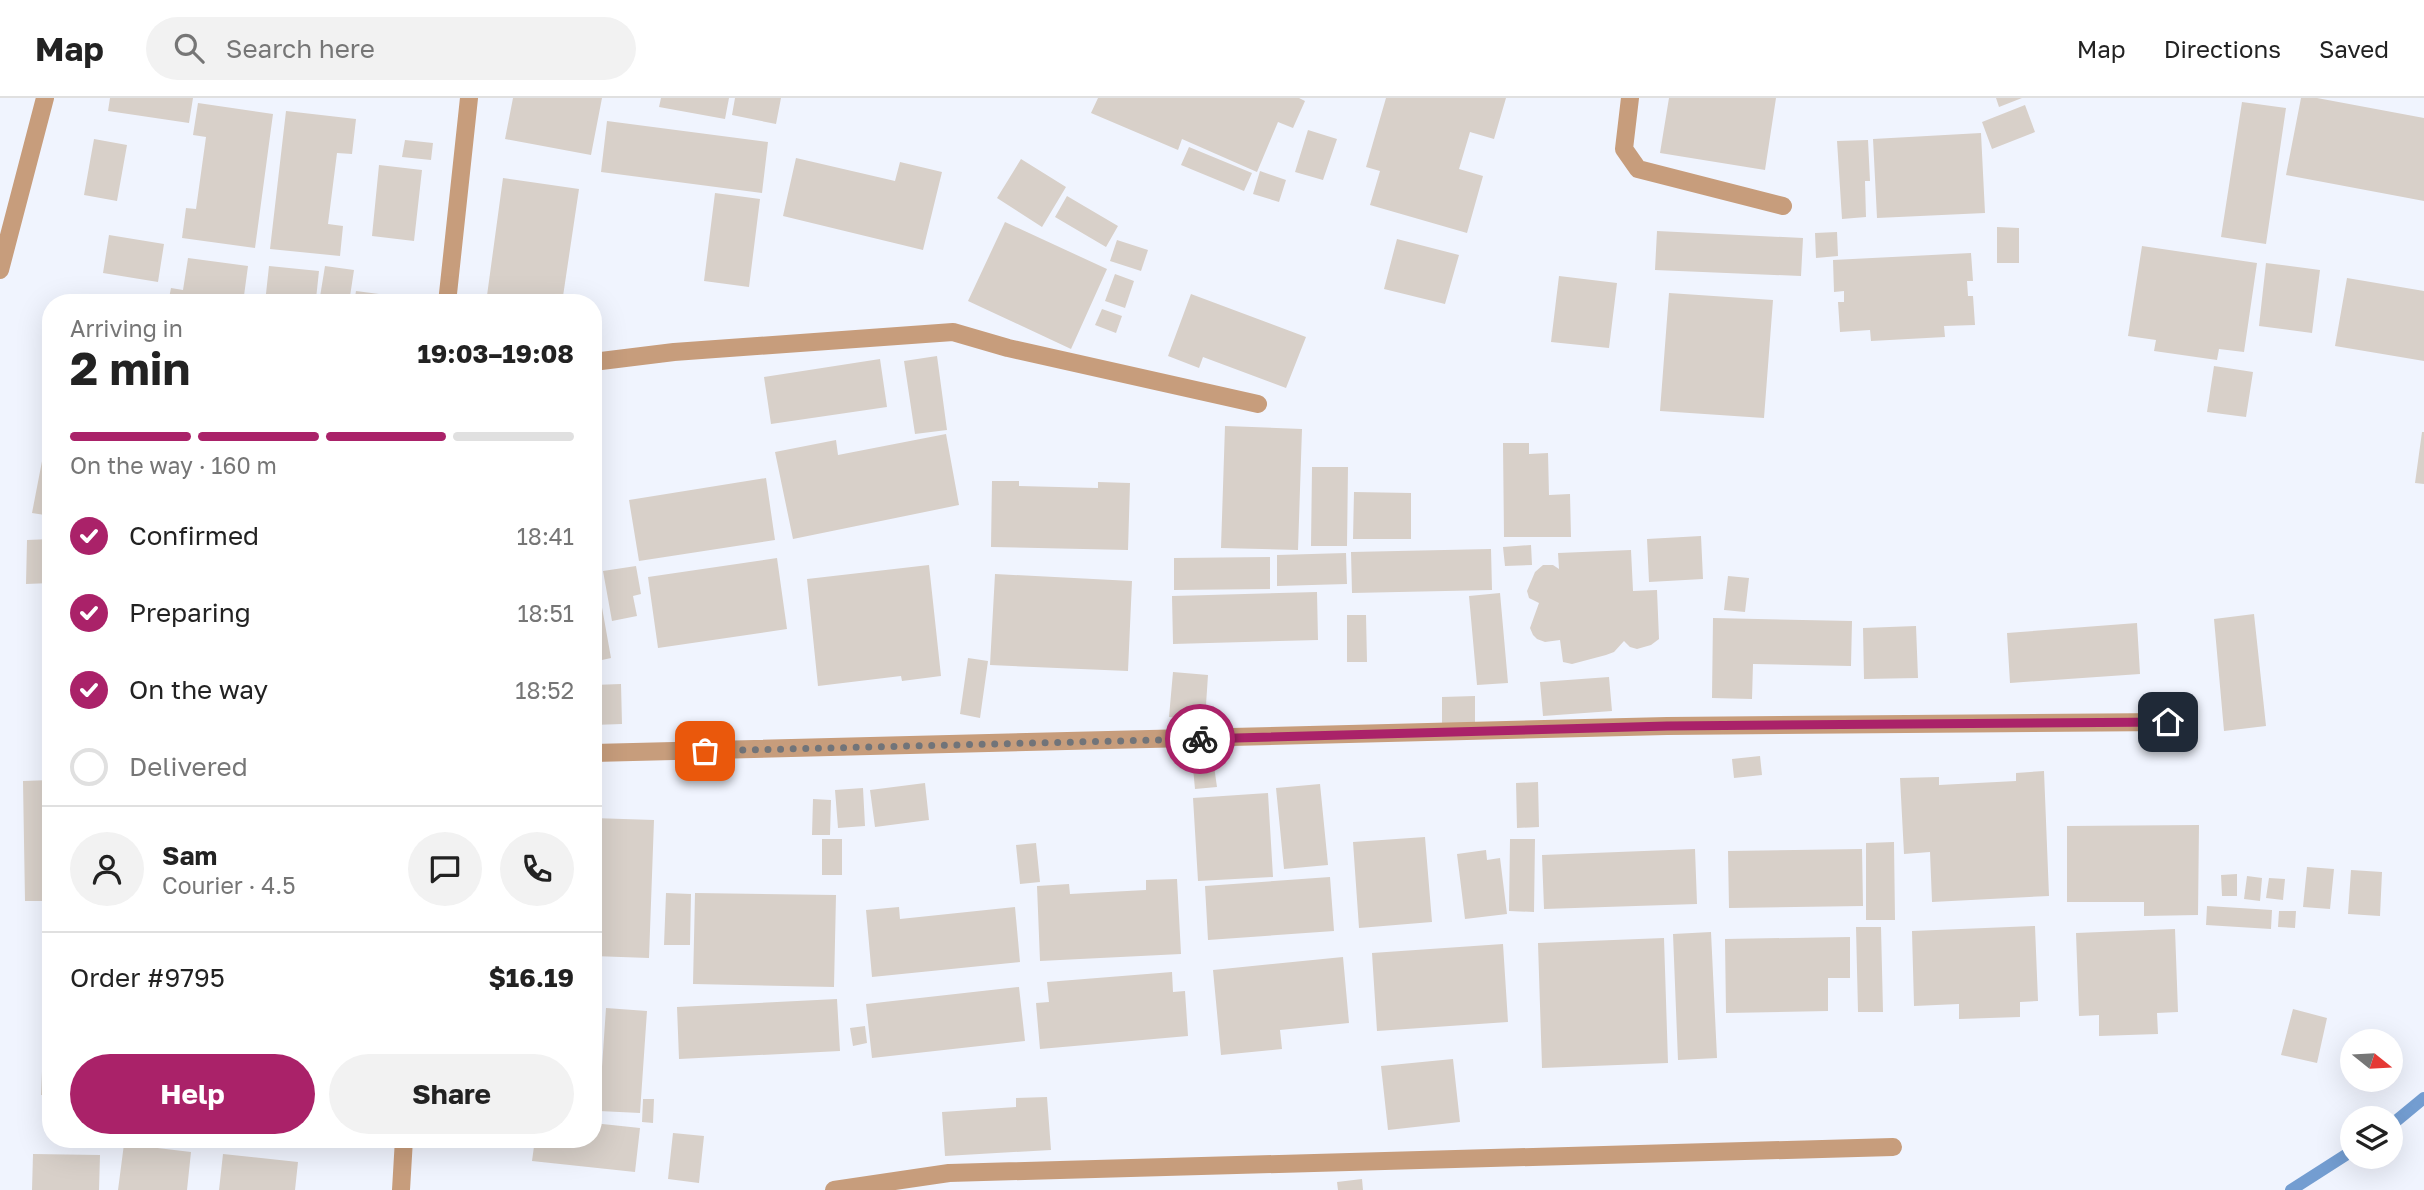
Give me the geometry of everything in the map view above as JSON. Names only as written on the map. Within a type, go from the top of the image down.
[{"type":"street","points":[[0,270],[46,98]]},
{"type":"street","points":[[448,294],[470,98]]},
{"type":"street","points":[[1630,98],[1624,149],[1638,169],[1783,206]]},
{"type":"street","points":[[602,361],[674,352],[953,332],[1008,348],[1258,404]]},
{"type":"street","points":[[602,753],[1667,726],[2168,722]]},
{"type":"street","points":[[834,1190],[950,1173],[1893,1147]]},
{"type":"street","points":[[401,1190],[403,1148]]},
{"type":"building","points":[[110,98],[193,98],[189,123],[108,111]]},
{"type":"building","points":[[513,98],[602,98],[591,155],[505,139]]},
{"type":"building","points":[[661,98],[729,98],[725,119],[659,107]]},
{"type":"building","points":[[735,98],[781,98],[776,124],[732,115]]},
{"type":"building","points":[[1098,98],[1299,98],[1305,101],[1293,128],[1278,122],[1257,172],[1182,139],[1178,150],[1091,113]]},
{"type":"building","points":[[1386,98],[1506,98],[1494,139],[1470,132],[1459,169],[1483,176],[1467,233],[1370,205],[1380,171],[1366,167]]},
{"type":"building","points":[[1669,98],[1776,98],[1765,170],[1660,153]]},
{"type":"building","points":[[1996,98],[2022,98],[1999,107]]},
{"type":"building","points":[[2301,98],[2317,98],[2424,118],[2424,201],[2286,175]]},
{"type":"building","points":[[2242,102],[2286,108],[2266,244],[2221,237]]},
{"type":"building","points":[[198,103],[273,114],[255,248],[182,238],[186,208],[196,209],[206,137],[193,135]]},
{"type":"building","points":[[2025,105],[2035,132],[1992,149],[1982,122]]},
{"type":"building","points":[[286,111],[356,119],[352,154],[337,153],[328,224],[343,226],[340,256],[270,249]]},
{"type":"building","points":[[607,121],[768,142],[762,193],[601,172]]},
{"type":"building","points":[[1308,130],[1337,139],[1323,180],[1295,172]]},
{"type":"building","points":[[1981,133],[1985,213],[1877,218],[1873,139]]},
{"type":"building","points":[[94,139],[127,145],[117,201],[84,195]]},
{"type":"building","points":[[405,140],[433,143],[431,160],[402,157]]},
{"type":"building","points":[[1868,140],[1870,181],[1865,181],[1866,217],[1842,219],[1837,141]]},
{"type":"building","points":[[1189,147],[1252,173],[1244,191],[1181,165]]},
{"type":"building","points":[[796,158],[895,181],[900,162],[942,172],[923,250],[783,216]]},
{"type":"building","points":[[1021,159],[1066,187],[1042,227],[997,198]]},
{"type":"building","points":[[379,165],[422,170],[414,241],[372,236]]},
{"type":"building","points":[[1260,171],[1286,180],[1279,202],[1253,194]]},
{"type":"building","points":[[503,178],[579,189],[563,294],[487,294]]},
{"type":"building","points":[[715,193],[760,199],[749,287],[704,281]]},
{"type":"building","points":[[1067,196],[1118,226],[1106,247],[1055,217]]},
{"type":"building","points":[[1005,222],[1107,269],[1071,349],[968,301]]},
{"type":"building","points":[[1997,227],[2019,228],[2019,263],[1997,263]]},
{"type":"building","points":[[1657,231],[1803,238],[1801,276],[1655,270]]},
{"type":"building","points":[[1837,232],[1838,256],[1816,258],[1815,233]]},
{"type":"building","points":[[109,235],[164,244],[158,282],[103,273]]},
{"type":"building","points":[[1397,239],[1459,255],[1445,304],[1384,289]]},
{"type":"building","points":[[1117,240],[1148,250],[1141,271],[1110,261]]},
{"type":"building","points":[[2142,246],[2257,263],[2244,352],[2219,349],[2217,360],[2154,351],[2156,340],[2128,336]]},
{"type":"building","points":[[1971,253],[1973,281],[1967,281],[1968,296],[1973,296],[1975,325],[1944,326],[1945,337],[1871,341],[1870,330],[1840,332],[1838,302],[1844,302],[1844,291],[1834,292],[1833,260]]},
{"type":"building","points":[[188,258],[248,266],[244,294],[170,294],[171,288],[183,290]]},
{"type":"building","points":[[2266,263],[2320,270],[2312,333],[2259,326]]},
{"type":"building","points":[[269,266],[319,271],[317,294],[266,294]]},
{"type":"building","points":[[325,266],[354,270],[350,294],[320,294]]},
{"type":"building","points":[[1115,274],[1134,281],[1125,308],[1105,301]]},
{"type":"building","points":[[1559,276],[1617,283],[1609,348],[1551,342]]},
{"type":"building","points":[[2347,278],[2424,291],[2424,361],[2335,346]]},
{"type":"building","points":[[356,291],[379,294],[356,294]]},
{"type":"building","points":[[1669,293],[1773,300],[1764,418],[1660,411]]},
{"type":"building","points":[[1191,294],[1306,337],[1286,388],[1203,357],[1199,368],[1168,356]]},
{"type":"building","points":[[1102,309],[1122,316],[1116,333],[1095,325]]},
{"type":"building","points":[[937,356],[947,430],[915,434],[904,361]]},
{"type":"building","points":[[880,359],[887,407],[771,424],[764,377]]},
{"type":"building","points":[[2214,366],[2253,372],[2246,417],[2207,412]]},
{"type":"building","points":[[1225,426],[1302,429],[1298,550],[1221,548]]},
{"type":"building","points":[[2424,432],[2424,484],[2415,483]]},
{"type":"building","points":[[946,434],[959,505],[793,539],[775,452],[836,440],[838,455]]},
{"type":"building","points":[[1503,443],[1529,443],[1529,454],[1548,453],[1549,495],[1570,494],[1571,537],[1504,537]]},
{"type":"building","points":[[42,461],[42,515],[32,513]]},
{"type":"building","points":[[1312,467],[1348,467],[1347,546],[1311,546]]},
{"type":"building","points":[[766,478],[775,540],[639,561],[629,500]]},
{"type":"building","points":[[992,481],[1019,481],[1019,486],[1098,488],[1098,482],[1130,483],[1128,550],[991,547]]},
{"type":"building","points":[[1354,492],[1411,493],[1411,539],[1353,539]]},
{"type":"building","points":[[1701,536],[1703,579],[1649,582],[1647,539]]},
{"type":"building","points":[[42,539],[42,583],[26,584],[27,540]]},
{"type":"building","points":[[1531,545],[1532,565],[1505,566],[1503,547]]},
{"type":"building","points":[[1491,549],[1492,590],[1352,593],[1351,552]]},
{"type":"building","points":[[1631,550],[1633,591],[1657,590],[1659,639],[1651,645],[1637,649],[1624,641],[1614,652],[1606,655],[1572,664],[1563,662],[1560,640],[1545,642],[1537,639],[1530,628],[1539,603],[1529,598],[1527,591],[1535,572],[1543,565],[1553,565],[1559,569],[1558,553]]},
{"type":"building","points":[[1346,553],[1347,584],[1277,586],[1277,555]]},
{"type":"building","points":[[1270,557],[1270,589],[1174,590],[1174,558]]},
{"type":"building","points":[[777,558],[787,629],[658,648],[648,577]]},
{"type":"building","points":[[929,565],[941,676],[902,681],[901,676],[818,686],[807,579]]},
{"type":"building","points":[[636,566],[641,594],[633,596],[637,616],[612,621],[603,571]]},
{"type":"building","points":[[995,574],[1132,581],[1128,671],[990,665]]},
{"type":"building","points":[[1728,576],[1749,578],[1745,612],[1724,610]]},
{"type":"building","points":[[1317,592],[1318,640],[1173,644],[1172,596]]},
{"type":"building","points":[[1500,593],[1508,683],[1477,685],[1469,596]]},
{"type":"building","points":[[602,607],[611,658],[602,660]]},
{"type":"building","points":[[2254,614],[2266,726],[2224,731],[2214,619]]},
{"type":"building","points":[[1347,615],[1366,615],[1367,662],[1347,662]]},
{"type":"building","points":[[1713,618],[1852,621],[1851,666],[1753,664],[1752,699],[1712,698]]},
{"type":"building","points":[[2137,623],[2140,674],[2010,683],[2007,633]]},
{"type":"building","points":[[1916,626],[1918,678],[1864,679],[1863,628]]},
{"type":"building","points":[[968,658],[988,661],[980,718],[960,714]]},
{"type":"building","points":[[1173,672],[1208,675],[1205,720],[1169,717]]},
{"type":"building","points":[[1609,677],[1612,711],[1543,716],[1540,682]]},
{"type":"building","points":[[621,684],[622,724],[602,725],[602,685]]},
{"type":"building","points":[[1475,696],[1475,723],[1442,723],[1442,697]]},
{"type":"building","points":[[1760,756],[1762,775],[1734,778],[1732,759]]},
{"type":"building","points":[[1214,766],[1217,787],[1195,789],[1193,768]]},
{"type":"building","points":[[2044,771],[2049,896],[1932,902],[1930,852],[1904,854],[1900,778],[1939,777],[1939,785],[2016,781],[2016,773]]},
{"type":"building","points":[[42,780],[42,901],[25,901],[23,781]]},
{"type":"building","points":[[1538,782],[1539,827],[1517,828],[1516,783]]},
{"type":"building","points":[[925,783],[929,820],[875,827],[870,790]]},
{"type":"building","points":[[1320,784],[1328,865],[1284,869],[1276,788]]},
{"type":"building","points":[[863,788],[865,826],[838,828],[835,790]]},
{"type":"building","points":[[1268,793],[1273,877],[1198,881],[1193,798]]},
{"type":"building","points":[[813,799],[831,800],[830,835],[812,835]]},
{"type":"building","points":[[602,818],[654,820],[649,958],[602,956]]},
{"type":"building","points":[[2199,825],[2198,915],[2144,916],[2144,902],[2067,902],[2067,826]]},
{"type":"building","points":[[1425,837],[1432,922],[1359,928],[1353,842]]},
{"type":"building","points":[[822,839],[842,839],[842,875],[822,875]]},
{"type":"building","points":[[1510,839],[1535,839],[1534,912],[1509,911]]},
{"type":"building","points":[[1894,842],[1895,920],[1866,920],[1866,843]]},
{"type":"building","points":[[1036,843],[1040,882],[1020,884],[1016,845]]},
{"type":"building","points":[[1695,849],[1697,904],[1544,909],[1542,855]]},
{"type":"building","points":[[1862,849],[1863,906],[1729,908],[1728,851]]},
{"type":"building","points":[[1486,850],[1487,860],[1500,858],[1507,914],[1465,919],[1457,854]]},
{"type":"building","points":[[2307,867],[2334,869],[2330,909],[2303,907]]},
{"type":"building","points":[[2351,870],[2382,872],[2380,916],[2348,914]]},
{"type":"building","points":[[2237,874],[2237,896],[2222,896],[2221,875]]},
{"type":"building","points":[[2247,876],[2262,878],[2260,901],[2244,899]]},
{"type":"building","points":[[1330,877],[1334,931],[1208,940],[1205,886]]},
{"type":"building","points":[[2269,878],[2285,879],[2283,900],[2266,898]]},
{"type":"building","points":[[1177,879],[1181,954],[1040,961],[1037,886],[1069,884],[1070,894],[1146,890],[1146,880]]},
{"type":"building","points":[[666,893],[691,894],[690,945],[664,945]]},
{"type":"building","points":[[695,893],[836,895],[834,987],[693,984]]},
{"type":"building","points":[[2207,906],[2272,910],[2271,929],[2206,925]]},
{"type":"building","points":[[899,907],[900,919],[1015,907],[1020,962],[872,977],[866,910]]},
{"type":"building","points":[[2279,911],[2296,911],[2295,928],[2278,927]]},
{"type":"building","points":[[2035,926],[2038,1001],[2020,1002],[2020,1017],[1959,1019],[1959,1004],[1914,1006],[1912,931]]},
{"type":"building","points":[[1856,927],[1881,927],[1883,1012],[1858,1012]]},
{"type":"building","points":[[2175,929],[2178,1012],[2157,1013],[2158,1034],[2099,1036],[2099,1015],[2079,1016],[2076,933]]},
{"type":"building","points":[[1711,932],[1717,1058],[1678,1060],[1673,934]]},
{"type":"building","points":[[1850,937],[1850,978],[1828,978],[1828,1011],[1726,1013],[1725,939]]},
{"type":"building","points":[[1664,938],[1668,1063],[1542,1068],[1538,943]]},
{"type":"building","points":[[1503,944],[1508,1022],[1377,1031],[1372,953]]},
{"type":"building","points":[[1343,957],[1349,1023],[1280,1030],[1282,1049],[1221,1055],[1213,970]]},
{"type":"building","points":[[1172,972],[1173,992],[1185,991],[1188,1036],[1040,1049],[1036,1003],[1049,1002],[1047,982]]},
{"type":"building","points":[[1019,987],[1025,1041],[872,1058],[866,1004]]},
{"type":"building","points":[[837,999],[840,1051],[679,1059],[677,1007]]},
{"type":"building","points":[[606,1008],[647,1011],[640,1113],[602,1111]]},
{"type":"building","points":[[2293,1009],[2327,1018],[2317,1063],[2281,1055]]},
{"type":"building","points":[[865,1026],[867,1043],[853,1046],[850,1028]]},
{"type":"building","points":[[1453,1059],[1460,1122],[1388,1130],[1381,1066]]},
{"type":"building","points":[[1047,1097],[1051,1150],[945,1156],[942,1112],[1016,1107],[1016,1098]]},
{"type":"building","points":[[643,1099],[654,1099],[653,1123],[642,1122]]},
{"type":"building","points":[[602,1124],[640,1128],[635,1172],[532,1161],[534,1148],[602,1148]]},
{"type":"building","points":[[673,1133],[704,1136],[699,1183],[668,1179]]},
{"type":"building","points":[[123,1148],[191,1152],[187,1190],[118,1190]]},
{"type":"building","points":[[33,1154],[100,1155],[99,1190],[32,1190]]},
{"type":"building","points":[[223,1154],[298,1162],[295,1190],[219,1190]]},
{"type":"building","points":[[1362,1179],[1363,1190],[1338,1190],[1337,1182]]},
{"type":"waterway","points":[[2403,1115],[2424,1098]]},
{"type":"waterway","points":[[2291,1190],[2340,1159]]},
{"type":"way so far","points":[[705,751],[1200,739]]},
{"type":"route","points":[[1200,739],[1667,726],[2168,722]]}]
